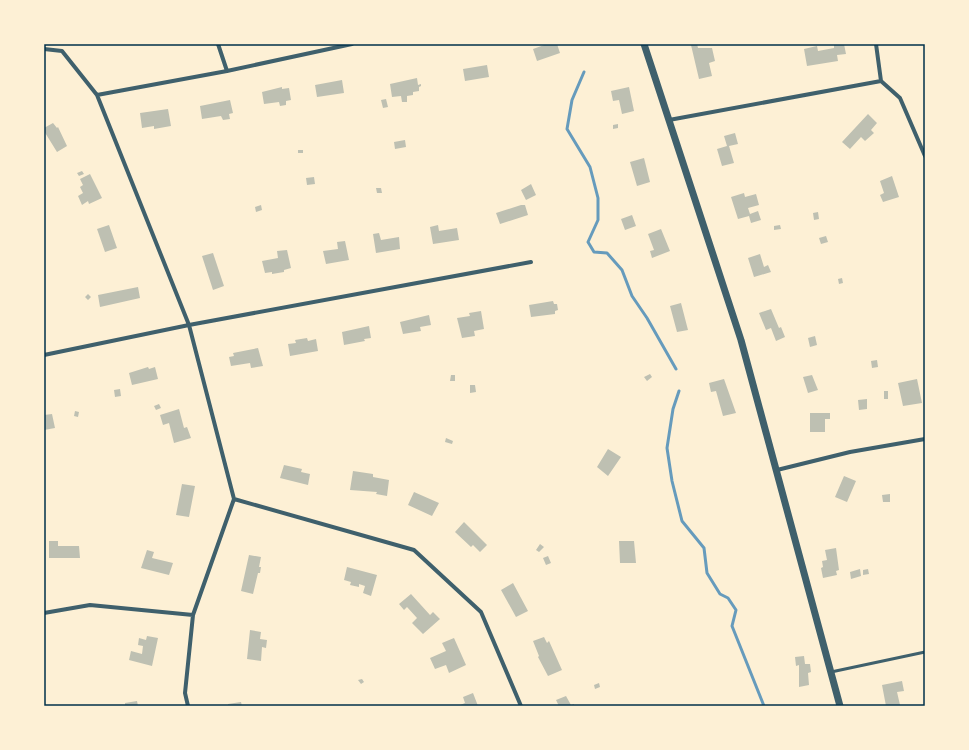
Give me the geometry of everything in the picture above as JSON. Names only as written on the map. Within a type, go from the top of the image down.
[{"type":"street","points":[[218,44],[228,72]]},
{"type":"street","points":[[97,95],[228,72],[352,44]]},
{"type":"street","points":[[644,44],[741,340],[840,706]]},
{"type":"street","points":[[876,44],[881,81],[900,98],[925,156]]},
{"type":"street","points":[[44,49],[62,51],[97,95],[189,326],[234,499],[193,615],[185,693],[188,706]]},
{"type":"street","points":[[668,120],[881,81]]},
{"type":"street","points":[[44,355],[189,326],[531,262]]},
{"type":"street","points":[[777,470],[850,452],[925,439]]},
{"type":"street","points":[[234,499],[414,550],[481,612],[521,706]]},
{"type":"street","points":[[44,613],[90,605],[193,615]]},
{"type":"lane","points":[[830,672],[925,652]]},
{"type":"building","points":[[547,44],[557,44],[560,53],[537,61],[533,49]]},
{"type":"building","points":[[697,44],[698,48],[712,48],[715,61],[709,63],[712,76],[699,79],[691,45]]},
{"type":"building","points":[[844,44],[846,54],[837,55],[838,61],[807,66],[804,49],[817,46],[818,51],[834,48],[834,45]]},
{"type":"building","points":[[487,65],[489,77],[465,81],[463,69]]},
{"type":"building","points":[[417,78],[418,85],[421,84],[419,91],[413,92],[413,95],[407,96],[407,102],[402,102],[401,96],[392,97],[390,84]]},
{"type":"building","points":[[342,80],[344,93],[317,97],[315,85]]},
{"type":"building","points":[[282,87],[282,89],[289,88],[291,100],[286,101],[286,105],[280,106],[279,102],[264,104],[262,92]]},
{"type":"building","points":[[629,87],[634,111],[622,114],[619,100],[613,101],[611,91]]},
{"type":"building","points":[[386,99],[388,107],[383,108],[381,100]]},
{"type":"building","points":[[230,100],[233,113],[229,114],[230,119],[223,120],[221,116],[202,119],[200,106]]},
{"type":"building","points":[[168,109],[171,126],[154,129],[154,126],[142,128],[140,113]]},
{"type":"building","points":[[868,114],[877,123],[871,130],[874,133],[865,141],[861,137],[850,149],[842,142]]},
{"type":"building","points":[[53,123],[57,128],[58,127],[67,146],[57,152],[44,131],[44,128]]},
{"type":"building","points":[[618,124],[618,128],[613,129],[613,125]]},
{"type":"building","points":[[735,133],[738,144],[729,146],[734,163],[722,166],[717,149],[727,146],[724,136]]},
{"type":"building","points":[[405,140],[406,147],[395,149],[394,142]]},
{"type":"building","points":[[298,150],[303,150],[303,153],[298,153]]},
{"type":"building","points":[[644,158],[650,182],[637,186],[630,162]]},
{"type":"building","points":[[82,171],[84,174],[79,176],[77,173]]},
{"type":"building","points":[[90,174],[102,198],[89,204],[88,201],[82,205],[78,196],[83,193],[80,187],[83,185],[80,179]]},
{"type":"building","points":[[892,176],[899,197],[883,202],[880,195],[884,193],[880,181]]},
{"type":"building","points":[[314,177],[315,184],[307,185],[306,178]]},
{"type":"building","points":[[531,184],[536,195],[526,200],[521,190]]},
{"type":"building","points":[[376,188],[381,188],[382,193],[377,193]]},
{"type":"building","points":[[744,193],[745,197],[756,194],[759,205],[748,208],[750,214],[758,211],[761,220],[751,223],[749,216],[738,219],[731,197]]},
{"type":"building","points":[[261,205],[262,210],[256,212],[255,207]]},
{"type":"building","points":[[525,205],[528,215],[500,224],[496,213]]},
{"type":"building","points":[[818,212],[819,219],[814,220],[813,213]]},
{"type":"building","points":[[632,215],[636,226],[625,230],[621,219]]},
{"type":"building","points":[[109,225],[117,248],[105,252],[97,229]]},
{"type":"building","points":[[438,225],[439,231],[457,228],[459,240],[433,244],[430,227]]},
{"type":"building","points":[[780,225],[781,229],[774,230],[774,226]]},
{"type":"building","points":[[661,229],[670,251],[652,258],[650,251],[654,250],[648,234]]},
{"type":"building","points":[[379,233],[381,240],[399,237],[400,249],[376,253],[373,234]]},
{"type":"building","points":[[826,236],[828,242],[821,244],[819,238]]},
{"type":"building","points":[[345,241],[349,260],[326,264],[323,251],[338,249],[337,242]]},
{"type":"building","points":[[287,250],[291,268],[284,270],[284,272],[272,274],[272,272],[265,273],[262,261],[278,258],[277,251]]},
{"type":"building","points":[[213,253],[224,286],[213,290],[202,256]]},
{"type":"building","points":[[760,254],[764,267],[768,265],[771,272],[754,277],[748,258]]},
{"type":"building","points":[[842,278],[843,283],[839,284],[838,279]]},
{"type":"building","points":[[138,287],[140,298],[100,307],[98,295]]},
{"type":"building","points":[[88,294],[91,297],[88,300],[85,297]]},
{"type":"building","points":[[553,301],[554,304],[557,304],[558,310],[555,311],[555,314],[531,317],[529,305]]},
{"type":"building","points":[[681,303],[688,330],[677,332],[670,306]]},
{"type":"building","points":[[771,309],[779,328],[781,327],[785,337],[776,341],[771,328],[766,330],[759,313]]},
{"type":"building","points":[[481,311],[484,329],[474,331],[475,336],[462,338],[457,318],[470,316],[469,313]]},
{"type":"building","points":[[429,315],[431,325],[420,327],[421,331],[403,334],[400,322]]},
{"type":"building","points":[[369,326],[371,338],[364,339],[365,341],[344,345],[342,332]]},
{"type":"building","points":[[815,336],[817,345],[810,347],[808,338]]},
{"type":"building","points":[[307,338],[308,341],[316,339],[318,351],[290,356],[288,344],[296,343],[295,340]]},
{"type":"building","points":[[258,348],[263,366],[251,368],[250,363],[231,366],[229,357],[234,356],[233,353]]},
{"type":"building","points":[[877,360],[878,367],[872,368],[871,361]]},
{"type":"building","points":[[148,367],[149,369],[155,367],[158,379],[132,385],[129,373]]},
{"type":"building","points":[[650,374],[652,377],[647,381],[644,377]]},
{"type":"building","points":[[451,375],[455,375],[455,381],[450,381]]},
{"type":"building","points":[[812,375],[818,390],[808,393],[803,377]]},
{"type":"building","points":[[724,379],[736,413],[723,416],[716,391],[711,392],[709,383]]},
{"type":"building","points":[[917,379],[922,403],[903,406],[898,383]]},
{"type":"building","points":[[470,385],[475,385],[476,392],[470,393]]},
{"type":"building","points":[[120,389],[121,396],[115,397],[114,390]]},
{"type":"building","points":[[884,391],[888,391],[888,399],[884,399]]},
{"type":"building","points":[[867,399],[867,409],[859,410],[858,400]]},
{"type":"building","points":[[159,404],[161,408],[156,410],[154,406]]},
{"type":"building","points":[[179,409],[184,428],[187,427],[191,438],[174,443],[169,423],[163,425],[160,415]]},
{"type":"building","points":[[75,411],[79,412],[78,417],[74,416]]},
{"type":"building","points":[[810,413],[830,413],[830,419],[825,419],[825,432],[810,432]]},
{"type":"building","points":[[52,414],[55,428],[44,430],[44,415]]},
{"type":"building","points":[[446,438],[453,441],[452,444],[445,442]]},
{"type":"building","points":[[608,449],[621,457],[608,476],[597,467]]},
{"type":"building","points":[[284,465],[302,469],[301,472],[310,474],[308,485],[280,478]]},
{"type":"building","points":[[353,471],[373,474],[373,477],[389,480],[387,496],[376,494],[377,492],[350,490]]},
{"type":"building","points":[[844,476],[856,481],[847,502],[835,497]]},
{"type":"building","points":[[182,484],[195,486],[189,517],[176,515]]},
{"type":"building","points":[[414,492],[439,503],[432,516],[408,505]]},
{"type":"building","points":[[890,494],[890,502],[883,502],[882,495]]},
{"type":"building","points":[[464,522],[487,545],[480,552],[473,545],[471,547],[455,532]]},
{"type":"building","points":[[49,541],[58,541],[58,546],[79,546],[80,558],[49,558]]},
{"type":"building","points":[[619,541],[634,541],[636,563],[620,563]]},
{"type":"building","points":[[540,544],[544,547],[539,552],[536,550]]},
{"type":"building","points":[[836,548],[839,570],[836,571],[837,575],[823,578],[821,568],[823,567],[822,561],[827,560],[825,550]]},
{"type":"building","points":[[147,550],[154,552],[152,558],[173,563],[169,575],[141,568]]},
{"type":"building","points":[[249,555],[261,557],[259,567],[261,567],[260,573],[258,573],[253,594],[241,591]]},
{"type":"building","points":[[548,556],[551,563],[546,565],[543,558]]},
{"type":"building","points":[[347,567],[377,575],[371,596],[363,593],[365,586],[359,584],[359,587],[350,585],[351,582],[344,580]]},
{"type":"building","points":[[860,569],[861,576],[851,579],[850,572]]},
{"type":"building","points":[[868,569],[869,574],[863,575],[863,570]]},
{"type":"building","points":[[513,583],[528,611],[516,617],[501,590]]},
{"type":"building","points":[[411,594],[430,615],[433,612],[440,619],[423,634],[412,623],[417,618],[407,607],[404,610],[399,604]]},
{"type":"building","points":[[250,630],[261,632],[260,639],[267,640],[266,648],[262,647],[261,661],[247,659]]},
{"type":"building","points":[[147,636],[158,638],[152,666],[129,660],[131,651],[142,654],[143,646],[138,645],[139,638],[146,640]]},
{"type":"building","points":[[544,637],[547,643],[549,641],[562,670],[548,676],[538,657],[539,656],[533,641]]},
{"type":"building","points":[[454,638],[466,665],[449,673],[446,665],[435,669],[430,658],[446,651],[442,643]]},
{"type":"building","points":[[804,656],[805,664],[810,664],[811,672],[808,673],[809,685],[799,687],[799,665],[796,666],[795,657]]},
{"type":"building","points":[[362,679],[364,682],[361,684],[358,680]]},
{"type":"building","points":[[902,681],[904,691],[897,692],[900,705],[886,706],[882,685]]},
{"type":"building","points":[[599,683],[600,687],[595,689],[594,685]]},
{"type":"building","points":[[473,693],[478,706],[458,706],[465,703],[463,697]]},
{"type":"building","points":[[566,696],[571,705],[574,704],[574,706],[559,706],[556,700]]},
{"type":"building","points":[[137,701],[138,706],[125,706],[125,703]]},
{"type":"building","points":[[241,702],[242,706],[228,706],[228,704]]},
{"type":"waterway","points":[[584,72],[572,100],[567,129],[590,167],[598,198],[598,220],[588,242],[594,252],[607,253],[622,270],[632,296],[647,318],[676,369]]},
{"type":"waterway","points":[[679,391],[673,409],[667,448],[672,481],[682,521],[704,548],[707,573],[720,594],[728,598],[736,610],[732,626],[764,706]]}]
